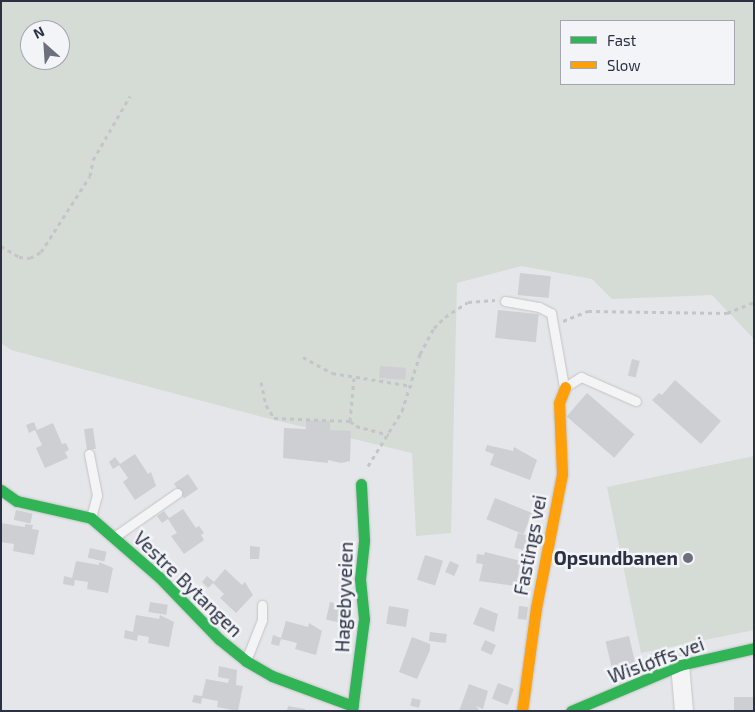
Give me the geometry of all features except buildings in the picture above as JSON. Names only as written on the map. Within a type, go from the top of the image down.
[{"type":"street","name":"Fastings vei","points":[[522,711],[536,608],[562,474],[559,403],[564,387]]},
{"type":"street","name":"Hagebyveien","points":[[352,708],[364,619],[360,578],[364,540],[361,484]]},
{"type":"street","name":"Vestre Bytangen","points":[[1,490],[17,501],[91,518],[114,537],[246,661],[272,676],[352,708]]},
{"type":"street","name":"Wisløffs vei","points":[[571,711],[596,706],[680,666],[754,648]]},
{"type":"street","points":[[680,666],[684,711]]},
{"type":"lane","points":[[505,301],[539,306],[551,313],[555,323],[564,387],[581,377],[636,401]]},
{"type":"lane","points":[[89,454],[97,495],[91,518]]},
{"type":"lane","points":[[114,537],[177,493]]},
{"type":"lane","points":[[246,661],[262,620],[262,605]]},
{"type":"path","points":[[1,246],[19,257],[30,258],[41,252],[90,176],[93,160],[130,96]]},
{"type":"path","points":[[361,484],[362,475],[389,435],[412,386],[420,354],[445,317],[468,302],[505,301]]},
{"type":"path","points":[[555,323],[588,311],[727,313],[754,302]]},
{"type":"path","points":[[303,357],[332,372],[354,378],[412,386]]},
{"type":"path","points":[[350,421],[354,378]]},
{"type":"path","points":[[261,382],[266,405],[274,418],[350,421],[356,426],[389,435]]},
{"type":"shaded area","points":[[1,1],[754,1],[754,339],[712,295],[612,299],[592,279],[521,266],[457,283],[451,533],[416,536],[412,453],[266,418],[11,350],[1,343]]},
{"type":"shaded area","name":"Opsundbanen","points":[[754,456],[754,630],[641,653],[607,487]]},
{"type":"traffic: fast","points":[[352,711],[364,619],[360,579],[364,540],[361,484]]},
{"type":"traffic: fast","points":[[1,490],[17,501],[91,518],[160,578],[219,639],[246,661],[272,676],[353,706]]},
{"type":"traffic: fast","points":[[571,711],[680,665],[754,648]]},
{"type":"traffic: slow","points":[[522,711],[536,608],[562,474],[559,403],[565,387]]},
{"type":"place","name":"Opsundbanen","points":[[688,558]]}]
